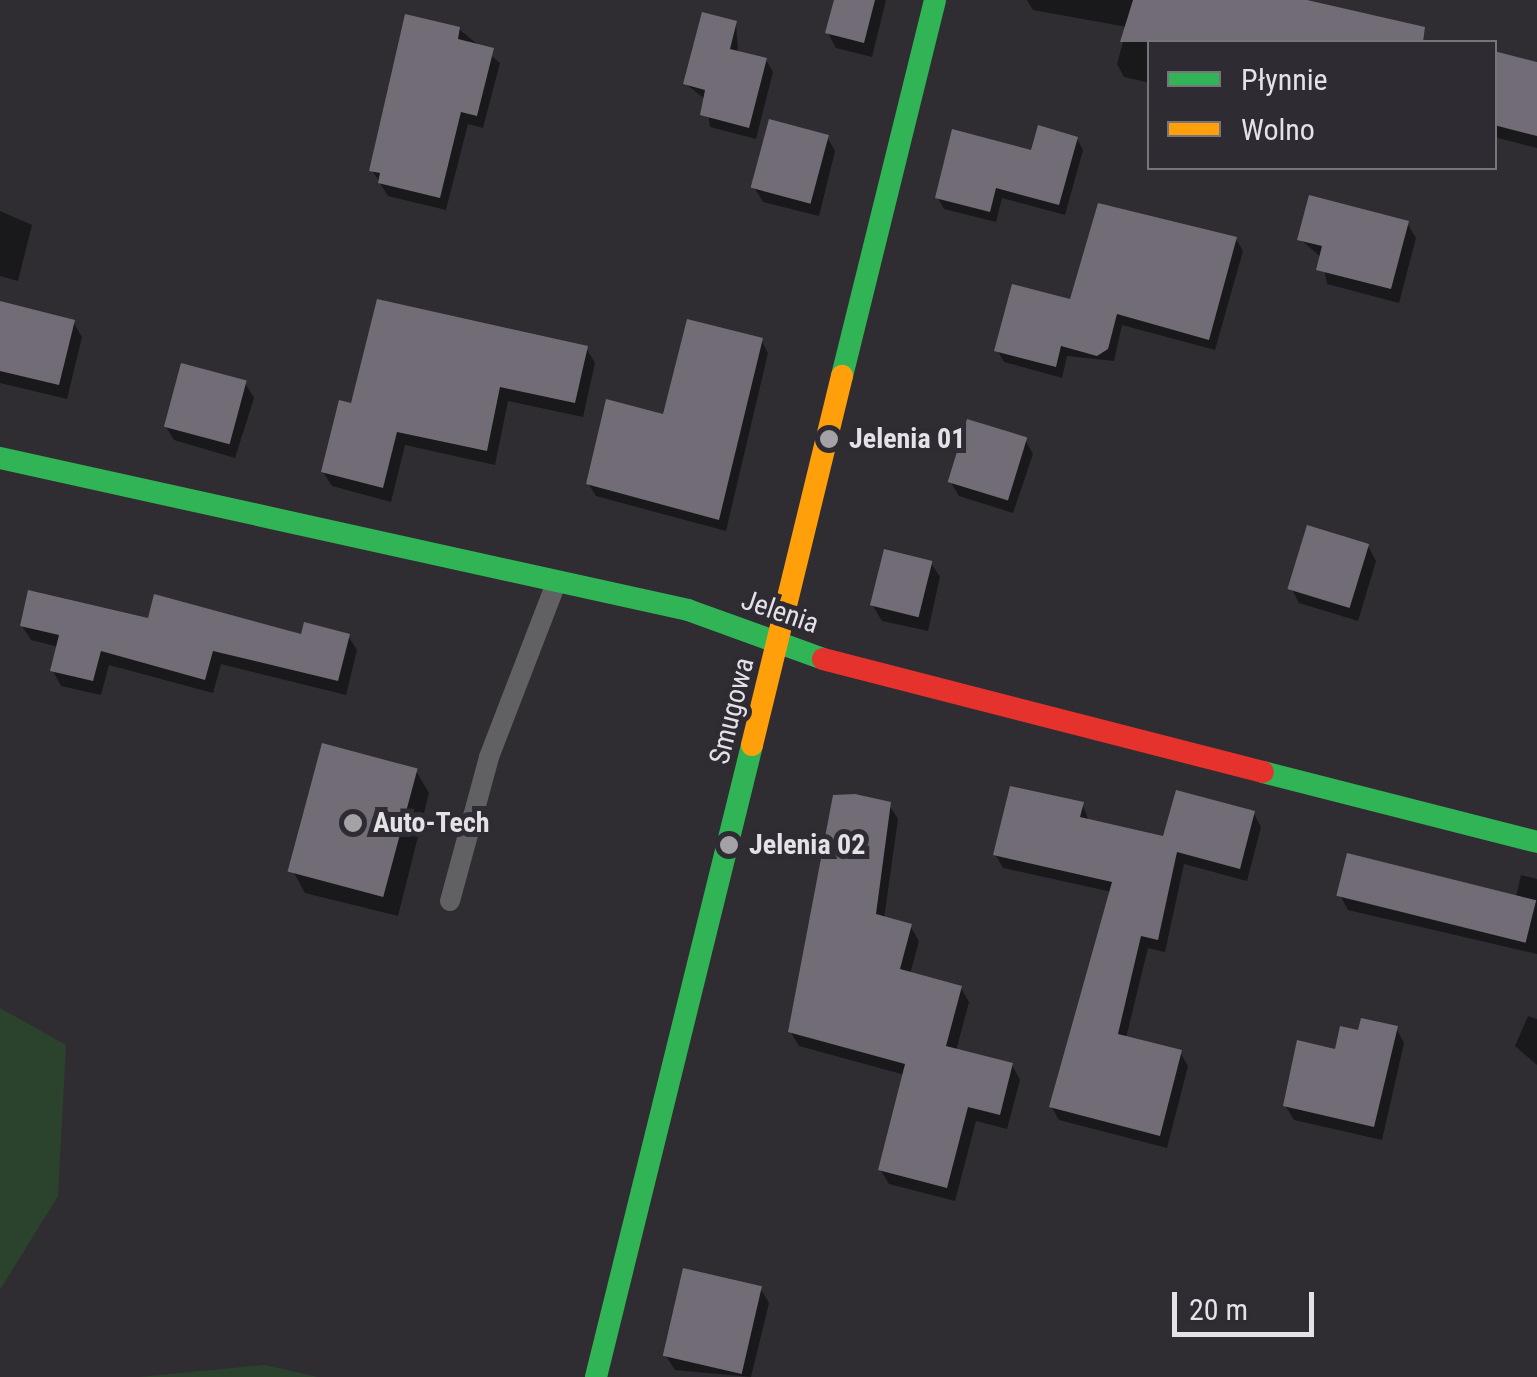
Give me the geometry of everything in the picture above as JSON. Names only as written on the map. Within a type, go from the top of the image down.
[{"type":"street","name":"Smugowa","points":[[596,1377],[935,0]]},
{"type":"street","name":"Jelenia","points":[[0,458],[688,610],[778,648],[1537,842]]},
{"type":"lane","points":[[450,901],[488,757],[557,582]]},
{"type":"green space","points":[[0,1008],[66,1045],[58,1196],[0,1290]]},
{"type":"green space","points":[[265,1365],[318,1377],[139,1377]]},
{"type":"building","points":[[834,0],[875,0],[864,43],[825,33]]},
{"type":"building","points":[[1133,0],[1307,0],[1425,27],[1423,40],[1120,42]]},
{"type":"building","points":[[702,12],[737,21],[730,49],[767,58],[749,128],[700,115],[705,90],[683,84]]},
{"type":"building","points":[[405,14],[460,27],[458,39],[494,48],[477,116],[461,112],[440,198],[378,183],[380,173],[369,171]]},
{"type":"building","points":[[1497,52],[1537,62],[1537,136],[1497,126]]},
{"type":"building","points":[[769,119],[829,135],[811,204],[751,188]]},
{"type":"building","points":[[1038,125],[1078,137],[1059,205],[996,188],[990,212],[935,198],[952,129],[1031,150]]},
{"type":"building","points":[[1309,195],[1409,221],[1391,289],[1316,270],[1322,246],[1297,240]]},
{"type":"building","points":[[1098,203],[1237,237],[1209,340],[1117,314],[1108,349],[1097,356],[1061,346],[1056,367],[994,351],[1012,284],[1070,299]]},
{"type":"building","points":[[377,299],[588,346],[575,403],[500,387],[487,451],[397,432],[383,488],[321,472],[339,400],[351,403]]},
{"type":"building","points":[[0,301],[75,320],[59,385],[0,371]]},
{"type":"building","points":[[687,319],[763,338],[719,520],[586,484],[606,399],[663,414]]},
{"type":"building","points":[[181,363],[247,381],[230,444],[164,427]]},
{"type":"building","points":[[967,419],[1027,437],[1008,501],[948,482]]},
{"type":"building","points":[[1307,525],[1369,544],[1350,608],[1287,589]]},
{"type":"building","points":[[884,549],[933,561],[918,617],[870,605]]},
{"type":"building","points":[[28,590],[148,618],[154,594],[301,634],[304,622],[350,634],[338,681],[213,651],[205,680],[101,651],[93,681],[50,671],[59,635],[20,626]]},
{"type":"building","name":"Auto-Tech","points":[[322,743],[418,769],[383,897],[288,871]]},
{"type":"building","points":[[1010,786],[1084,802],[1080,817],[1163,836],[1176,790],[1255,811],[1240,869],[1177,852],[1158,940],[1141,936],[1118,1034],[1182,1050],[1160,1136],[1049,1107],[1112,882],[993,855]]},
{"type":"building","points":[[855,794],[891,802],[876,914],[912,924],[900,969],[962,986],[946,1046],[1013,1063],[1000,1115],[968,1107],[947,1188],[878,1170],[905,1064],[788,1032],[833,795]]},
{"type":"building","points":[[1347,853],[1536,900],[1526,943],[1336,896]]},
{"type":"building","points":[[1361,1018],[1398,1026],[1374,1127],[1283,1106],[1297,1040],[1335,1049],[1340,1026],[1358,1030]]},
{"type":"building","points":[[683,1268],[762,1286],[742,1374],[663,1356]]},
{"type":"traffic: fast","points":[[842,376],[935,0]]},
{"type":"traffic: fast","points":[[0,458],[688,610],[823,659]]},
{"type":"traffic: fast","points":[[596,1377],[752,745]]},
{"type":"traffic: fast","points":[[1263,772],[1537,842]]},
{"type":"traffic: slow","points":[[752,745],[842,376]]},
{"type":"traffic: jam","points":[[823,659],[1263,772]]},
{"type":"place","name":"Jelenia 01","points":[[829,439]]},
{"type":"place","name":"Auto-Tech","points":[[353,823]]},
{"type":"place","name":"Jelenia 02","points":[[729,845]]}]
